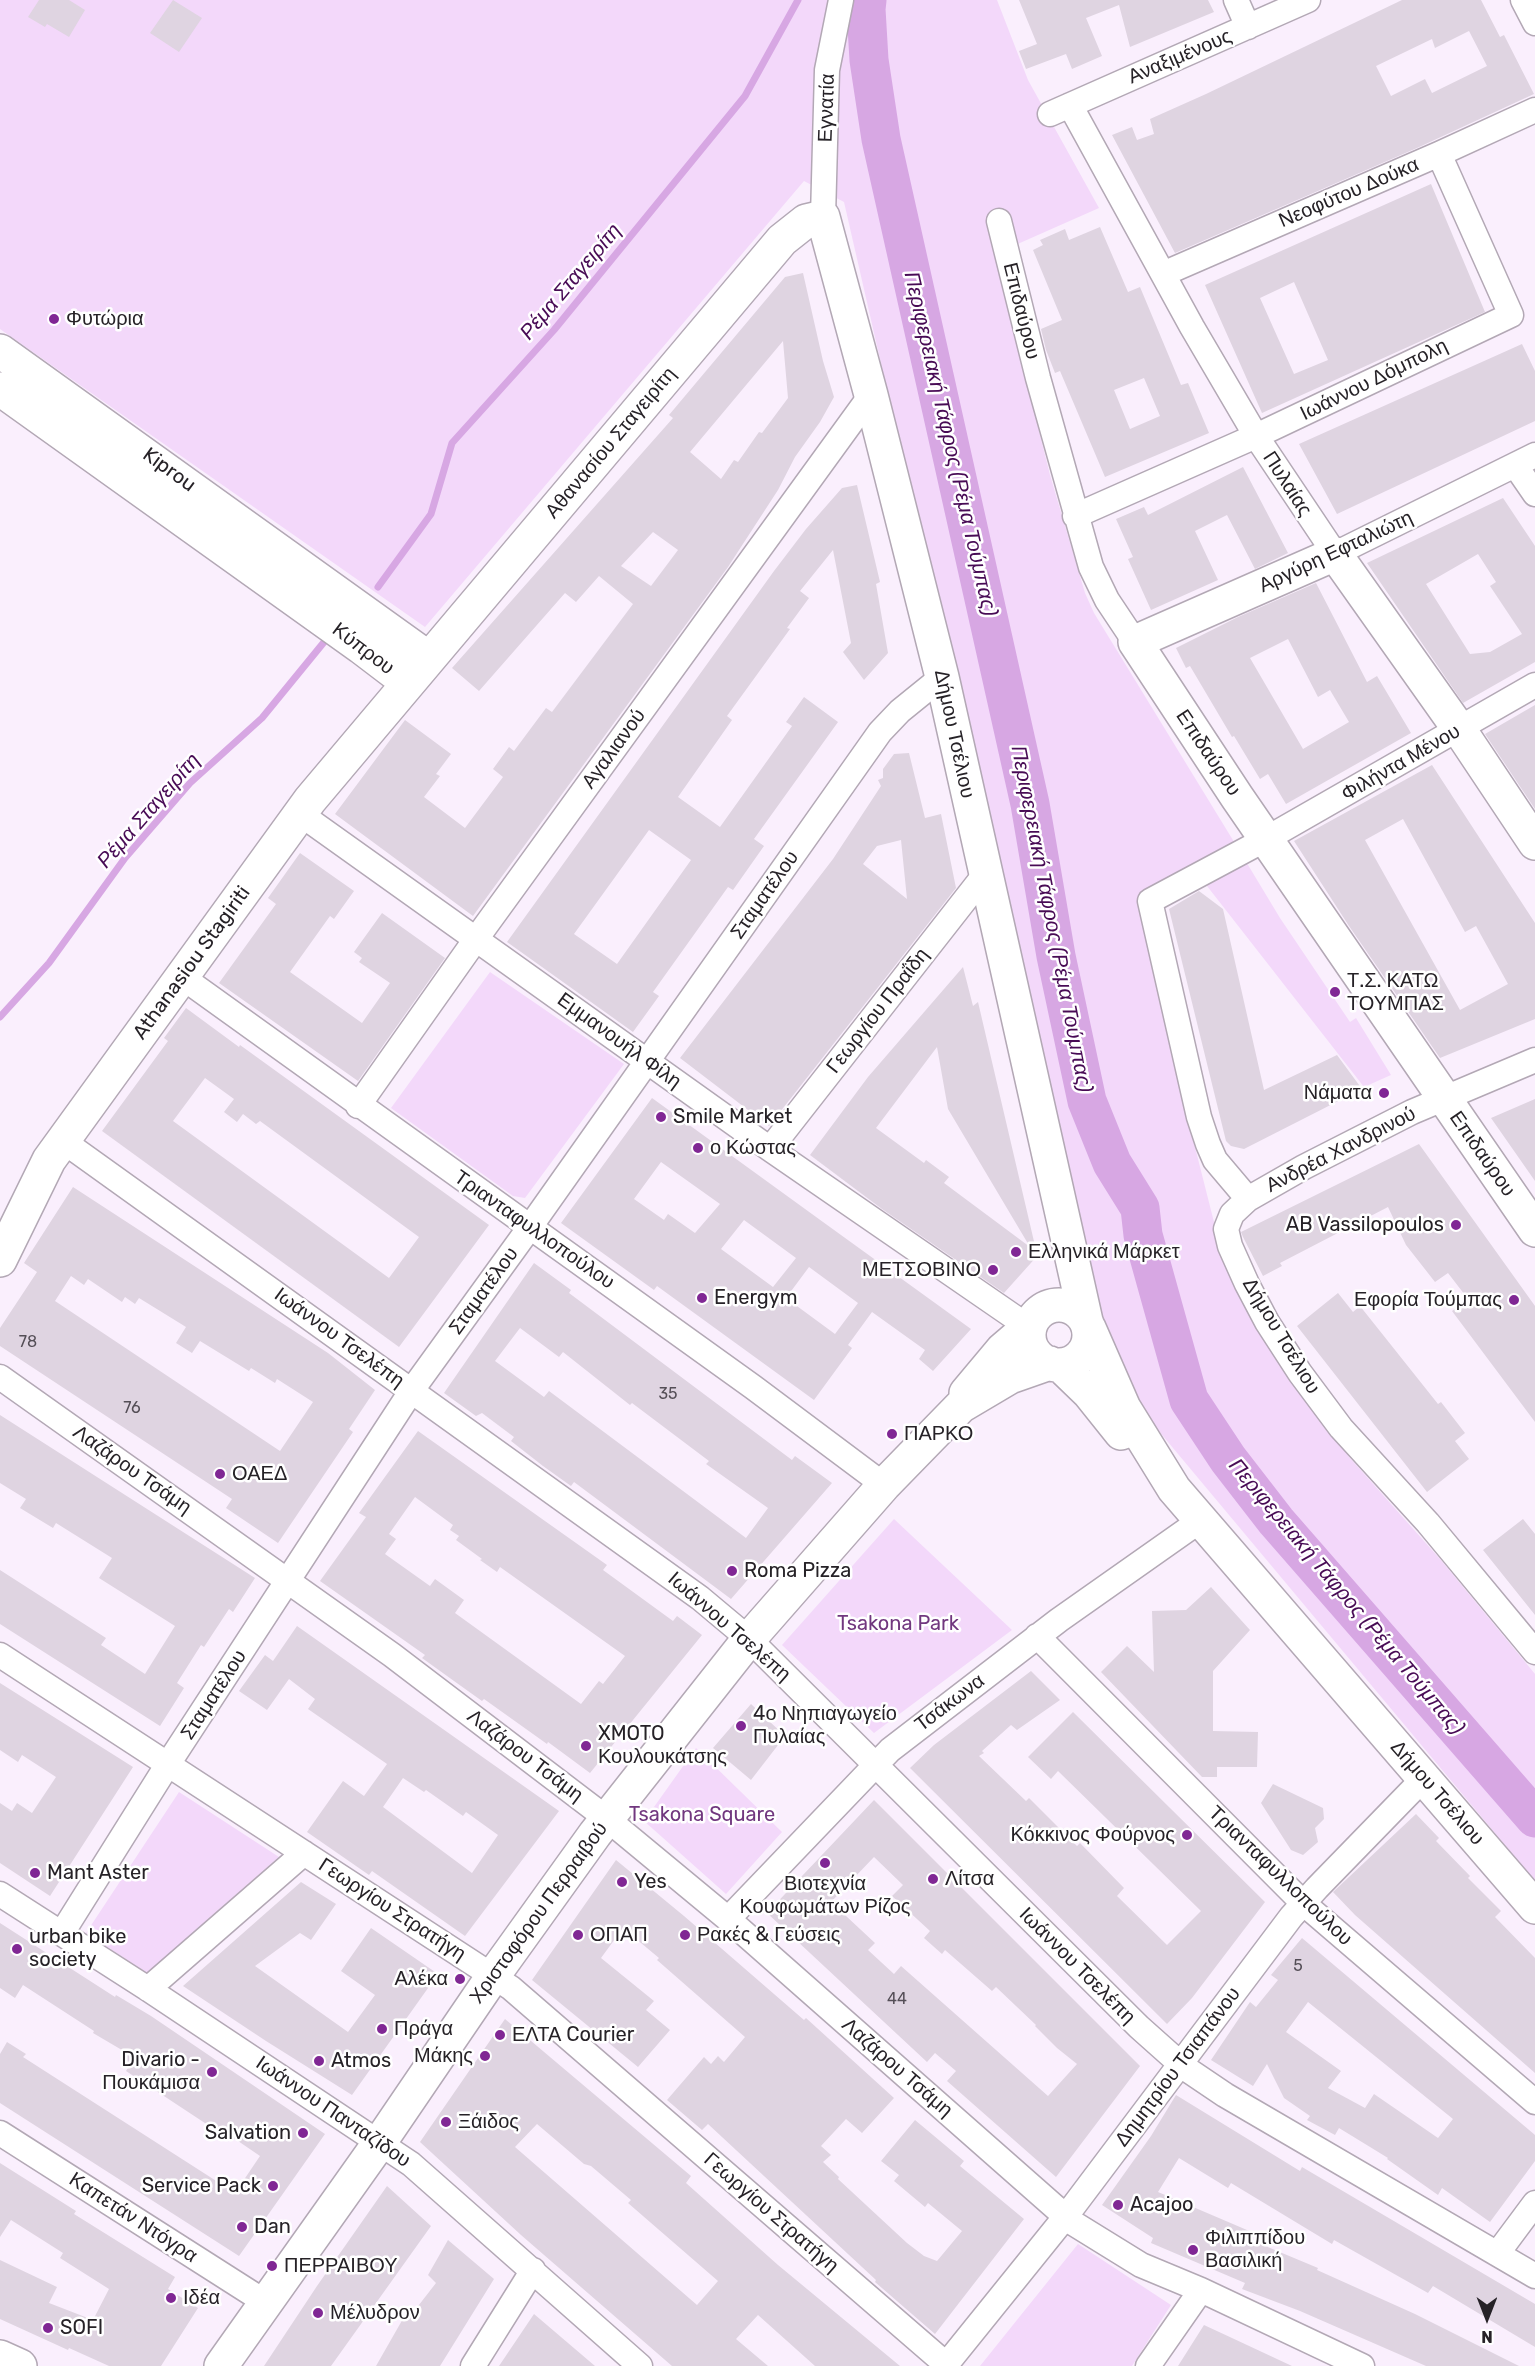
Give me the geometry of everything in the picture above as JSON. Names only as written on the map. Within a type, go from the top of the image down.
[{"type":"street","name":"Εγνατία","points":[[824,217],[827,70],[841,0]]},
{"type":"street","points":[[1236,0],[1248,27]]},
{"type":"street","name":"Αναξιμένους","points":[[1060,109],[1308,0]]},
{"type":"street","points":[[1523,0],[1535,23]]},
{"type":"street","name":"Πυλαίας","points":[[1060,109],[1163,273],[1256,436],[1535,843]]},
{"type":"street","name":"Νεοφύτου Δούκα","points":[[1163,273],[1535,110]]},
{"type":"street","name":"Ιωάννου Δόμπολη","points":[[1075,516],[1256,436],[1511,315],[1439,154]]},
{"type":"street","name":"Δήμου Τσέλιου","points":[[824,217],[942,677],[1088,1324],[1124,1408],[1174,1489]]},
{"type":"street","name":"Αθανασίου Σταγειρίτη","points":[[407,682],[782,240],[806,221],[824,217]]},
{"type":"street","name":"Επιδαύρου","points":[[999,221],[1075,516],[1095,578],[1266,839],[1535,1230]]},
{"type":"street","name":"Kiprou","points":[[0,351],[328,604]]},
{"type":"street","name":"Kiprou","points":[[0,389],[328,604]]},
{"type":"street","name":"Αγαλιανού","points":[[358,1106],[476,939],[871,395]]},
{"type":"street","points":[[1525,460],[1535,494]]},
{"type":"street","name":"Αργύρη Εφταλιώτη","points":[[1135,642],[1335,554],[1525,460]]},
{"type":"street","name":"Κύπρου","points":[[328,604],[368,633],[407,682]]},
{"type":"street","points":[[368,633],[428,658]]},
{"type":"street","name":"Σταματέλου","points":[[62,1933],[168,1764],[412,1390],[648,1062],[880,732],[900,711],[942,677]]},
{"type":"street","name":"Athanasiou Stagiriti","points":[[0,1260],[42,1173],[63,1140],[299,813],[407,682]]},
{"type":"street","name":"Φιλήντα Μένου","points":[[1248,1199],[1215,1161],[1199,1117],[1150,902],[1266,839],[1535,685]]},
{"type":"street","name":"Εμμανουήλ Φίλη","points":[[299,813],[770,1149],[1031,1325]]},
{"type":"street","name":"Γεωργίου Πραΐδη","points":[[770,1149],[986,873]]},
{"type":"street","name":"Τριανταφυλλοπούλου","points":[[182,977],[358,1106],[753,1387],[884,1485]]},
{"type":"street","name":"Ανδρέα Χανδρινού","points":[[1248,1199],[1341,1147],[1443,1098],[1535,1060]]},
{"type":"street","name":"Ιωάννου Τσελέπη","points":[[63,1140],[676,1579],[749,1639],[1139,2027],[1180,2064],[1225,2095],[1535,2276]]},
{"type":"street","name":"Δήμου Τσέλιου","points":[[1248,1199],[1228,1221],[1227,1236],[1247,1284],[1283,1348],[1341,1428],[1428,1523],[1535,1652]]},
{"type":"street","points":[[1031,1325],[1049,1306],[1065,1305],[1080,1312],[1088,1324],[1090,1338],[1083,1353],[1076,1360],[1055,1364],[1034,1352],[1031,1325],[1055,1290],[1071,1254]]},
{"type":"street","name":"Χριστοφόρου Περραιβού","points":[[961,1406],[969,1387],[1002,1350],[1031,1325]]},
{"type":"street","name":"Δήμου Τσέλιου","points":[[1055,1364],[1089,1393],[1148,1463],[1174,1489],[1535,1907]]},
{"type":"street","name":"Χριστοφόρου Περραιβού","points":[[221,2366],[606,1818],[749,1639],[884,1485],[961,1406],[1010,1377],[1055,1364]]},
{"type":"street","name":"Λαζάρου Τσάμη","points":[[0,1377],[392,1655],[606,1818],[728,1919],[1066,2216],[1095,2238],[1141,2265],[1201,2290],[1362,2366]]},
{"type":"street","name":"Τσάκωνα","points":[[728,1919],[874,1763],[1037,1636],[1201,1521]]},
{"type":"street","name":"Τριανταφυλλοπούλου","points":[[1037,1636],[1303,1903],[1535,2102]]},
{"type":"street","name":"Γεωργίου Στρατήγη","points":[[0,1655],[493,1976],[529,2003],[946,2366]]},
{"type":"street","name":"Δημητρίου Τσιαπάνου","points":[[946,2366],[1066,2216],[1303,1903],[1424,1778]]},
{"type":"street","points":[[148,1989],[304,1853]]},
{"type":"street","name":"Ιωάννου Πανταζίδου","points":[[0,1894],[148,1989],[411,2164],[640,2366]]},
{"type":"street","name":"Καπετάν Ντόγρα","points":[[0,2133],[265,2302]]},
{"type":"street","points":[[1497,2254],[1535,2203]]},
{"type":"street","points":[[473,2366],[533,2270]]},
{"type":"street","points":[[1148,2366],[1201,2290]]},
{"type":"street","points":[[0,2357],[20,2366]]},
{"type":"green space","points":[[0,0],[997,0],[1028,80],[1099,208],[995,254],[1050,475],[1085,593],[1094,613],[1239,850],[1141,901],[1178,1080],[1217,1234],[1304,1396],[1350,1458],[1440,1559],[1535,1674],[1535,1881],[1122,1387],[1096,1301],[844,202],[804,181],[425,627],[0,329]]},
{"type":"green space","points":[[1242,855],[1280,918],[1350,1022],[1356,1018],[1391,1075],[1364,1087],[1200,877]]},
{"type":"green space","points":[[490,972],[624,1064],[525,1198],[513,1196],[391,1108]]},
{"type":"green space","name":"Tsakona Park","points":[[894,1519],[1012,1630],[874,1733],[782,1645]]},
{"type":"green space","name":"Tsakona Square","points":[[696,1748],[782,1832],[726,1894],[644,1821]]},
{"type":"green space","points":[[179,1792],[279,1857],[147,1973],[86,1933]]},
{"type":"green space","points":[[1078,2244],[1171,2305],[1132,2366],[980,2366]]},
{"type":"building","points":[[39,0],[69,0],[85,10],[69,37],[47,24],[45,27],[28,17]]},
{"type":"building","points":[[173,0],[202,18],[179,52],[150,33]]},
{"type":"building","points":[[1019,0],[1208,0],[1214,12],[1130,47],[1119,5],[1086,18],[1102,56],[1072,69],[1066,54],[1026,69],[1019,51],[1037,44]]},
{"type":"building","points":[[1402,0],[1481,0],[1500,37],[1504,35],[1534,94],[1417,148],[1175,253],[1112,135],[1132,127],[1137,140],[1154,134],[1150,119]],"holes":[[[1469,31],[1487,66],[1432,93],[1425,79],[1391,96],[1376,66],[1432,39],[1435,48]]]},
{"type":"building","points":[[1431,184],[1485,312],[1262,413],[1205,285]],"holes":[[[1294,282],[1328,360],[1294,374],[1260,298]]]},
{"type":"building","points":[[1100,227],[1128,292],[1140,287],[1181,385],[1188,383],[1209,433],[1105,477],[1060,371],[1055,373],[1041,329],[1062,320],[1033,250],[1043,245],[1040,240],[1065,229],[1069,240]],"holes":[[[1144,378],[1160,416],[1130,429],[1114,390]]]},
{"type":"building","points":[[803,273],[823,361],[834,397],[728,567],[473,916],[335,814],[405,720],[451,754],[436,774],[440,776],[424,797],[465,828],[503,777],[493,769],[509,747],[514,751],[546,708],[552,712],[633,604],[599,576],[576,602],[565,593],[479,691],[452,668],[673,418],[669,415],[785,277]],"holes":[[[783,341],[788,398],[762,433],[759,432],[738,462],[734,460],[721,479],[690,452]],[[653,532],[678,550],[651,586],[621,566]]]},
{"type":"building","points":[[1522,344],[1535,371],[1535,421],[1337,514],[1299,444]]},
{"type":"building","points":[[1243,467],[1288,553],[1255,569],[1227,515],[1195,531],[1218,580],[1151,610],[1128,559],[1133,557],[1116,519],[1144,507],[1148,515]]},
{"type":"building","points":[[857,485],[880,582],[876,584],[888,653],[864,680],[843,652],[851,643],[833,550],[800,591],[809,598],[787,628],[790,629],[727,716],[732,720],[678,797],[720,827],[792,726],[786,722],[804,697],[838,722],[754,839],[764,846],[733,890],[728,887],[653,992],[659,996],[633,1032],[507,942],[774,571],[806,529],[842,488]],"holes":[[[649,830],[691,860],[617,964],[574,934]]]},
{"type":"building","points":[[1503,498],[1535,546],[1535,662],[1463,703],[1367,563]],"holes":[[[1478,554],[1496,582],[1490,586],[1522,634],[1490,652],[1470,654],[1426,584]]]},
{"type":"building","points":[[1316,583],[1367,682],[1377,676],[1411,733],[1286,804],[1268,774],[1260,779],[1190,666],[1186,668],[1176,648],[1238,617]],"holes":[[[1288,639],[1318,697],[1330,690],[1349,722],[1303,749],[1250,658]]]},
{"type":"building","points":[[1535,705],[1535,809],[1485,734]]},
{"type":"building","points":[[909,753],[925,818],[941,814],[956,888],[769,1126],[680,1058],[833,859],[881,786],[878,780],[883,778],[883,769],[894,754]],"holes":[[[901,840],[907,899],[863,864],[877,846]]]},
{"type":"building","points":[[1432,765],[1535,923],[1535,1019],[1440,1058],[1349,926],[1294,841]],"holes":[[[1403,819],[1465,932],[1476,926],[1508,984],[1460,1010],[1365,840]]]},
{"type":"building","points":[[300,853],[354,891],[334,919],[330,916],[290,972],[362,1023],[390,983],[359,962],[362,958],[354,952],[382,913],[445,958],[358,1081],[219,983],[276,904],[268,898]]},
{"type":"building","points":[[1199,891],[1223,909],[1264,1090],[1337,1055],[1362,1089],[1244,1149],[1231,1146],[1226,1141],[1169,909]]},
{"type":"building","points":[[963,967],[973,1006],[978,1002],[1035,1251],[1039,1254],[1004,1293],[882,1209],[810,1155],[868,1077]],"holes":[[[937,1047],[948,1109],[1030,1247],[944,1183],[949,1177],[926,1160],[924,1163],[876,1128]]]},
{"type":"building","points":[[186,1008],[489,1225],[399,1347],[102,1131],[168,1041],[164,1038]],"holes":[[[205,1078],[234,1099],[224,1112],[237,1122],[243,1114],[256,1124],[260,1121],[419,1237],[389,1278],[173,1121]]]},
{"type":"building","points":[[652,1098],[971,1329],[933,1371],[919,1359],[925,1350],[872,1312],[848,1345],[852,1348],[814,1400],[657,1286],[654,1290],[561,1223]],"holes":[[[661,1162],[720,1204],[695,1233],[668,1214],[664,1220],[634,1199]],[[744,1220],[796,1258],[773,1287],[721,1249]],[[809,1267],[858,1303],[835,1334],[786,1298]]]},
{"type":"building","points":[[1535,1099],[1535,1181],[1491,1118]]},
{"type":"building","points":[[1419,1144],[1535,1306],[1535,1422],[1452,1311],[1468,1299],[1448,1273],[1435,1282],[1406,1245],[1388,1207],[1280,1263],[1282,1266],[1263,1276],[1243,1237],[1241,1232]]},
{"type":"building","points":[[73,1187],[328,1353],[375,1390],[349,1429],[353,1432],[278,1543],[226,1508],[232,1499],[0,1346],[0,1328],[37,1272],[24,1263]],"holes":[[[71,1276],[84,1285],[88,1279],[122,1302],[125,1297],[135,1304],[139,1298],[186,1327],[176,1343],[192,1353],[200,1341],[249,1371],[251,1368],[275,1383],[277,1379],[313,1402],[280,1451],[55,1301]]]},
{"type":"building","points":[[534,1263],[571,1290],[569,1293],[792,1460],[795,1456],[832,1483],[731,1599],[574,1482],[571,1486],[543,1466],[511,1441],[514,1437],[482,1413],[476,1416],[444,1393]],"holes":[[[520,1328],[559,1357],[563,1352],[630,1405],[632,1403],[709,1461],[706,1464],[768,1508],[746,1538],[549,1391],[544,1397],[495,1361]]]},
{"type":"building","points":[[1338,1293],[1353,1312],[1360,1306],[1438,1404],[1441,1402],[1465,1433],[1455,1441],[1469,1459],[1427,1492],[1297,1326]]},
{"type":"building","points":[[0,1415],[255,1578],[233,1612],[229,1609],[204,1647],[201,1645],[177,1683],[184,1688],[160,1726],[0,1624],[0,1570],[106,1638],[101,1645],[145,1674],[175,1626],[99,1578],[112,1558],[56,1523],[53,1528],[20,1508],[26,1499],[0,1483]]},
{"type":"building","points":[[418,1431],[607,1565],[603,1570],[673,1621],[677,1616],[702,1635],[590,1773],[484,1699],[482,1701],[422,1658],[425,1655],[320,1581],[366,1517],[359,1513]],"holes":[[[415,1497],[453,1525],[450,1530],[459,1536],[456,1540],[482,1559],[480,1560],[497,1572],[500,1567],[625,1656],[603,1684],[599,1681],[581,1704],[455,1613],[464,1600],[435,1579],[430,1586],[385,1554],[396,1539],[389,1534]]]},
{"type":"building","points":[[1523,1519],[1535,1534],[1535,1615],[1483,1550]]},
{"type":"building","points":[[1211,1587],[1250,1630],[1213,1671],[1213,1731],[1258,1732],[1257,1767],[1217,1767],[1217,1777],[1202,1777],[1101,1672],[1127,1646],[1154,1672],[1152,1611],[1186,1610]]},
{"type":"building","points":[[297,1626],[559,1811],[465,1936],[372,1871],[369,1875],[307,1832],[343,1781],[364,1796],[387,1764],[308,1709],[315,1699],[289,1679],[267,1710],[239,1691],[265,1655],[273,1661]],"holes":[[[403,1778],[424,1792],[426,1790],[463,1816],[466,1812],[498,1835],[472,1873],[383,1807]]]},
{"type":"building","points":[[1031,1671],[1060,1700],[1017,1730],[1011,1725],[979,1756],[1026,1801],[1029,1798],[1077,1846],[1080,1843],[1124,1888],[1117,1896],[1167,1945],[1201,1911],[1058,1771],[1051,1779],[1028,1757],[1073,1712],[1265,1902],[1192,1998],[1167,2024],[910,1768],[934,1745]]},
{"type":"building","points":[[0,1683],[133,1767],[50,1896],[0,1863],[0,1803],[12,1811],[17,1803],[32,1813],[56,1777],[22,1755],[18,1762],[0,1750]]},
{"type":"building","points":[[751,1704],[785,1736],[751,1780],[713,1748]]},
{"type":"building","points":[[1273,1784],[1323,1808],[1324,1819],[1315,1828],[1318,1842],[1303,1855],[1291,1850],[1261,1803]]},
{"type":"building","points":[[874,1800],[1140,2066],[1056,2177],[947,2081],[956,2071],[935,2053],[927,2062],[767,1913]],"holes":[[[874,1857],[903,1885],[892,1896],[930,1931],[924,1938],[942,1954],[945,1950],[992,1991],[996,1987],[1057,2048],[1077,2064],[1048,2096],[901,1966],[894,1974],[868,1950],[875,1943],[831,1902]]]},
{"type":"building","points":[[1416,1814],[1439,1838],[1436,1841],[1470,1876],[1468,1878],[1501,1911],[1495,1917],[1535,1958],[1535,2073],[1355,1915],[1333,1892]]},
{"type":"building","points":[[616,1860],[804,2020],[806,2018],[894,2098],[862,2133],[846,2119],[821,2146],[831,2155],[823,2162],[839,2177],[838,2179],[907,2243],[924,2256],[937,2261],[962,2231],[928,2203],[925,2207],[894,2181],[899,2175],[881,2161],[915,2120],[964,2161],[960,2166],[1024,2219],[935,2334],[875,2282],[876,2280],[708,2124],[702,2130],[667,2100],[704,2057],[711,2064],[718,2056],[724,2062],[745,2037],[657,1960],[659,1958],[623,1928],[601,1958],[654,2001],[646,2010],[670,2030],[638,2067],[532,1980]]},
{"type":"building","points":[[301,1882],[336,1904],[311,1940],[300,1933],[255,1966],[348,2032],[375,1995],[341,1971],[371,1928],[438,1974],[352,2095],[183,1986]]},
{"type":"building","points":[[0,1923],[115,1997],[116,1995],[151,2016],[325,2134],[239,2256],[0,2103],[0,2054],[7,2042],[26,2054],[23,2057],[235,2193],[260,2156],[219,2128],[217,2131],[126,2071],[129,2066],[121,2061],[127,2053],[93,2033],[94,2031],[23,1985],[15,1998],[0,1988]]},
{"type":"building","points":[[1302,1938],[1535,2135],[1535,2161],[1490,2222],[1442,2188],[1438,2195],[1388,2158],[1339,2128],[1335,2135],[1307,2120],[1310,2116],[1284,2098],[1267,2064],[1253,2086],[1211,2060],[1250,2002],[1256,2007],[1278,1980],[1271,1975]],"holes":[[[1308,2002],[1453,2119],[1438,2138],[1374,2094],[1365,2108],[1328,2088],[1341,2071],[1286,2032]]]},
{"type":"building","points":[[505,2019],[691,2176],[686,2183],[778,2265],[900,2366],[815,2366],[758,2315],[736,2339],[768,2366],[672,2366],[521,2235],[420,2142]],"holes":[[[537,2124],[584,2164],[591,2166],[631,2200],[628,2203],[718,2281],[697,2305],[515,2147]]]},
{"type":"building","points":[[1176,2095],[1300,2171],[1302,2167],[1535,2304],[1535,2347],[1433,2286],[1428,2293],[1334,2240],[1332,2244],[1231,2183],[1228,2188],[1179,2158],[1158,2192],[1254,2233],[1251,2240],[1318,2268],[1317,2270],[1415,2314],[1519,2366],[1426,2366],[1300,2311],[1242,2289],[1245,2283],[1151,2243],[1153,2238],[1102,2205],[1151,2136]]},
{"type":"building","points":[[0,2163],[76,2211],[74,2214],[175,2277],[168,2289],[198,2308],[161,2366],[109,2366],[0,2319],[0,2260],[57,2287],[49,2303],[93,2320],[109,2289],[60,2258],[63,2253],[11,2220],[0,2237]]},
{"type":"building","points":[[387,2186],[431,2226],[331,2366],[264,2366],[317,2286]]},
{"type":"building","points":[[448,2240],[494,2279],[440,2366],[376,2366],[404,2317],[408,2319],[436,2283],[428,2275]]},
{"type":"building","points":[[534,2314],[595,2366],[499,2366]]},
{"type":"building","points":[[1204,2325],[1232,2338],[1292,2366],[1178,2366]]},
{"type":"waterway","name":"Ρέμα Σταγειρίτη","points":[[378,587],[431,514],[452,443],[554,330],[745,96],[798,0]]},
{"type":"waterway","name":"Περιφερειακή Τάφρος (Ρέμα Τούμπας)","points":[[867,0],[869,60],[881,139],[1030,804],[1056,956],[1087,1101],[1112,1163],[1140,1208],[1143,1235],[1189,1400],[1228,1459],[1276,1521],[1535,1818]]},
{"type":"waterway","name":"Ρέμα Σταγειρίτη","points":[[0,1017],[49,963],[125,858],[190,783],[262,718],[329,636]]},
{"type":"place","name":"Φυτώρια","points":[[54,319]]},
{"type":"place","name":"Τ.Σ. ΚΑΤΩ ΤΟΥΜΠΑΣ","points":[[1335,992]]},
{"type":"place","name":"Νάματα","points":[[1384,1093]]},
{"type":"place","name":"Smile Market","points":[[661,1117]]},
{"type":"place","name":"ο Κώστας","points":[[698,1148]]},
{"type":"place","name":"AB Vassilopoulos","points":[[1456,1225]]},
{"type":"place","name":"Ελληνικά Μάρκετ","points":[[1016,1252]]},
{"type":"place","name":"ΜΕΤΣΟΒΙΝΟ","points":[[993,1270]]},
{"type":"place","name":"Energym","points":[[702,1298]]},
{"type":"place","name":"Εφορία Τούμπας","points":[[1514,1300]]},
{"type":"place","name":"ΠΑΡΚΟ","points":[[892,1434]]},
{"type":"place","name":"ΟΑΕΔ","points":[[220,1474]]},
{"type":"place","name":"Roma Pizza","points":[[732,1571]]},
{"type":"place","name":"4ο Νηπιαγωγείο Πυλαίας","points":[[741,1726]]},
{"type":"place","name":"XMOTO Κουλουκάτσης","points":[[586,1746]]},
{"type":"place","name":"Κόκκινος Φούρνος","points":[[1187,1835]]},
{"type":"place","name":"Βιοτεχνία Κουφωμάτων Ρίζος","points":[[825,1863]]},
{"type":"place","name":"Mant Aster","points":[[35,1873]]},
{"type":"place","name":"Λίτσα","points":[[933,1879]]},
{"type":"place","name":"Yes","points":[[622,1882]]},
{"type":"place","name":"ΟΠΑΠ","points":[[578,1935]]},
{"type":"place","name":"Ρακές & Γεύσεις","points":[[685,1935]]},
{"type":"place","name":"urban bike society","points":[[17,1949]]},
{"type":"place","name":"Αλέκα","points":[[460,1979]]},
{"type":"place","name":"Πράγα","points":[[382,2029]]},
{"type":"place","name":"ΕΛΤΑ Courier","points":[[500,2035]]},
{"type":"place","name":"Μάκης","points":[[485,2056]]},
{"type":"place","name":"Atmos","points":[[319,2061]]},
{"type":"place","name":"Divario - Πουκάμισα","points":[[212,2072]]},
{"type":"place","name":"Ξάιδος","points":[[446,2122]]},
{"type":"place","name":"Salvation","points":[[303,2133]]},
{"type":"place","name":"Service Pack","points":[[273,2186]]},
{"type":"place","name":"Acajoo","points":[[1118,2205]]},
{"type":"place","name":"Dan","points":[[242,2227]]},
{"type":"place","name":"Φιλιππίδου Βασιλική","points":[[1193,2250]]},
{"type":"place","name":"ΠΕΡΡΑΙΒΟΥ","points":[[272,2266]]},
{"type":"place","name":"Ιδέα","points":[[171,2298]]},
{"type":"place","name":"Μέλυδρον","points":[[318,2313]]},
{"type":"place","name":"SOFI","points":[[48,2328]]}]
